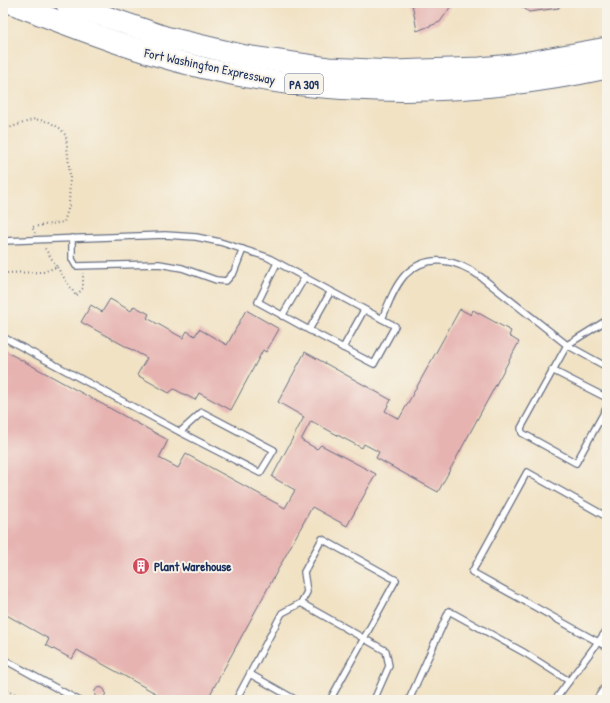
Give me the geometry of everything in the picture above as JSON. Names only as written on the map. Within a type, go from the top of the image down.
[{"type":"highway","name":"Fort Washington Expressway","points":[[11,3],[90,34],[150,54],[227,72],[297,83],[360,90],[448,90],[498,86],[543,81],[607,68]]},
{"type":"highway","name":"Fort Washington Expressway","points":[[66,3],[165,37],[245,56],[335,68],[394,71],[480,68],[607,48]]},
{"type":"lane","points":[[3,241],[179,235],[220,242],[243,249],[267,257],[395,326],[374,364],[258,302],[277,263]]},
{"type":"lane","points":[[72,238],[72,259],[76,266],[159,264],[182,268],[216,280],[226,280],[234,272],[243,249]]},
{"type":"lane","points":[[382,319],[395,290],[405,276],[414,268],[434,261],[444,260],[454,262],[471,269],[567,345],[607,367]]},
{"type":"lane","points":[[282,316],[305,277]]},
{"type":"lane","points":[[309,330],[331,291]]},
{"type":"lane","points":[[343,348],[364,310]]},
{"type":"lane","points":[[607,320],[567,345],[521,428],[522,433],[576,463],[607,407]]},
{"type":"lane","points":[[3,337],[180,432],[260,473],[274,450],[202,412],[180,432]]},
{"type":"lane","points":[[552,370],[607,398]]},
{"type":"lane","points":[[607,517],[528,472],[472,572],[607,647]]},
{"type":"lane","points":[[236,700],[282,613],[301,603],[307,592],[304,572],[322,539],[396,580],[330,700]]},
{"type":"lane","points":[[301,603],[386,650],[390,666],[374,700]]},
{"type":"lane","points":[[409,700],[449,611],[525,653],[569,681]]},
{"type":"lane","points":[[555,700],[607,630]]},
{"type":"lane","points":[[3,659],[78,700]]},
{"type":"lane","points":[[250,674],[296,700]]},
{"type":"lane","points":[[596,700],[607,684]]},
{"type":"path","points":[[3,130],[35,119],[49,122],[62,129],[66,136],[70,176],[69,206],[64,222],[32,227],[76,296],[83,288],[83,266]]},
{"type":"path","points":[[3,273],[43,272],[57,267]]},
{"type":"path","points":[[3,690],[30,700]]},
{"type":"building","points":[[412,3],[453,3],[440,22],[417,31]]},
{"type":"building","points":[[517,3],[558,3],[559,8],[529,12]]},
{"type":"building","points":[[110,299],[131,311],[134,306],[149,314],[147,318],[183,338],[187,331],[195,336],[199,329],[227,345],[246,310],[279,329],[266,352],[263,350],[231,410],[199,393],[195,400],[174,389],[169,393],[137,375],[147,358],[81,322],[91,305],[102,312]]},
{"type":"building","name":"Plant Warehouse","points":[[460,309],[471,315],[473,310],[511,331],[509,336],[519,342],[438,492],[376,458],[379,452],[364,444],[362,448],[311,421],[301,440],[317,449],[321,445],[376,474],[347,526],[312,507],[207,700],[168,700],[77,650],[72,659],[46,645],[49,639],[3,613],[3,350],[168,440],[159,458],[178,468],[186,454],[285,508],[295,490],[272,477],[304,417],[278,402],[305,352],[391,400],[385,411],[399,419]]},
{"type":"building","points":[[100,687],[104,689],[106,693],[104,697],[100,699],[96,697],[94,693],[96,689]]},
{"type":"place","name":"Plant Warehouse","points":[[141,566]]}]
